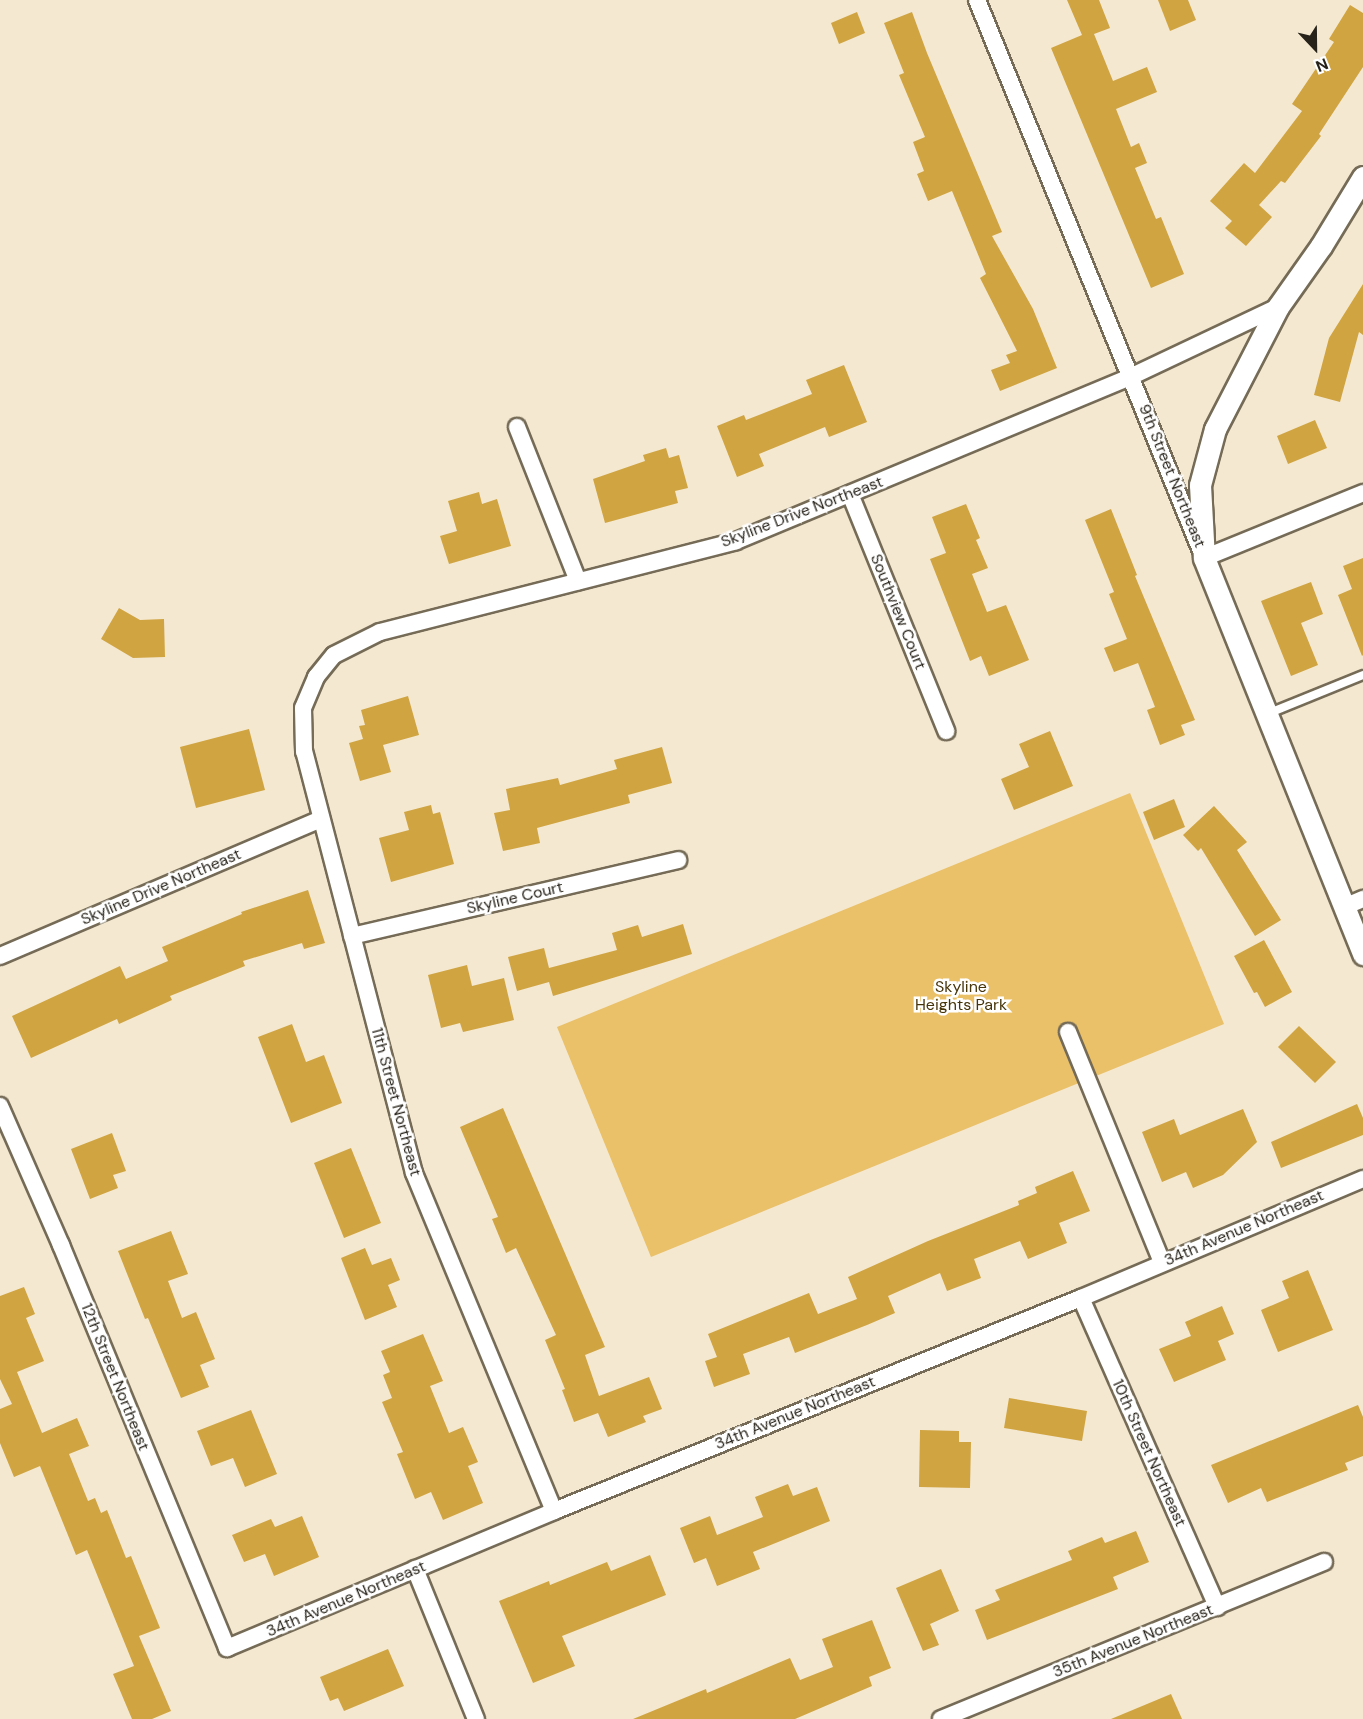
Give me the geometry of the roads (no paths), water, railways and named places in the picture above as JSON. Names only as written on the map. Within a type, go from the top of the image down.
[{"type":"street","name":"9th Street Northeast","points":[[976,0],[1132,376],[1267,714],[1354,903],[1363,954]]},
{"type":"street","name":"Skyline Drive Northeast","points":[[1204,558],[1200,485],[1215,429],[1278,307],[1321,246],[1363,177]]},
{"type":"street","name":"Skyline Drive Northeast","points":[[316,678],[334,655],[380,632],[736,541],[1132,376],[1278,307]]},
{"type":"street","points":[[517,427],[578,581]]},
{"type":"street","name":"Southview Court","points":[[850,494],[946,730]]},
{"type":"street","points":[[1204,558],[1363,494]]},
{"type":"street","name":"11th Street Northeast","points":[[316,678],[303,708],[304,752],[414,1173],[554,1511]]},
{"type":"street","name":"Skyline Drive Northeast","points":[[0,956],[321,819]]},
{"type":"street","name":"Skyline Court","points":[[352,936],[678,860]]},
{"type":"street","points":[[1068,1032],[1162,1262]]},
{"type":"street","name":"12th Street Northeast","points":[[0,1106],[61,1245],[227,1648]]},
{"type":"street","name":"34th Avenue Northeast","points":[[227,1648],[554,1511],[1081,1298],[1363,1179]]},
{"type":"street","name":"10th Street Northeast","points":[[1081,1298],[1217,1607]]},
{"type":"street","name":"35th Avenue Northeast","points":[[941,1719],[1324,1562]]},
{"type":"street","points":[[415,1569],[476,1719]]},
{"type":"lane","points":[[1267,714],[1363,675]]},
{"type":"park label","name":"Skyline Heights Park","points":[[961,996]]}]
